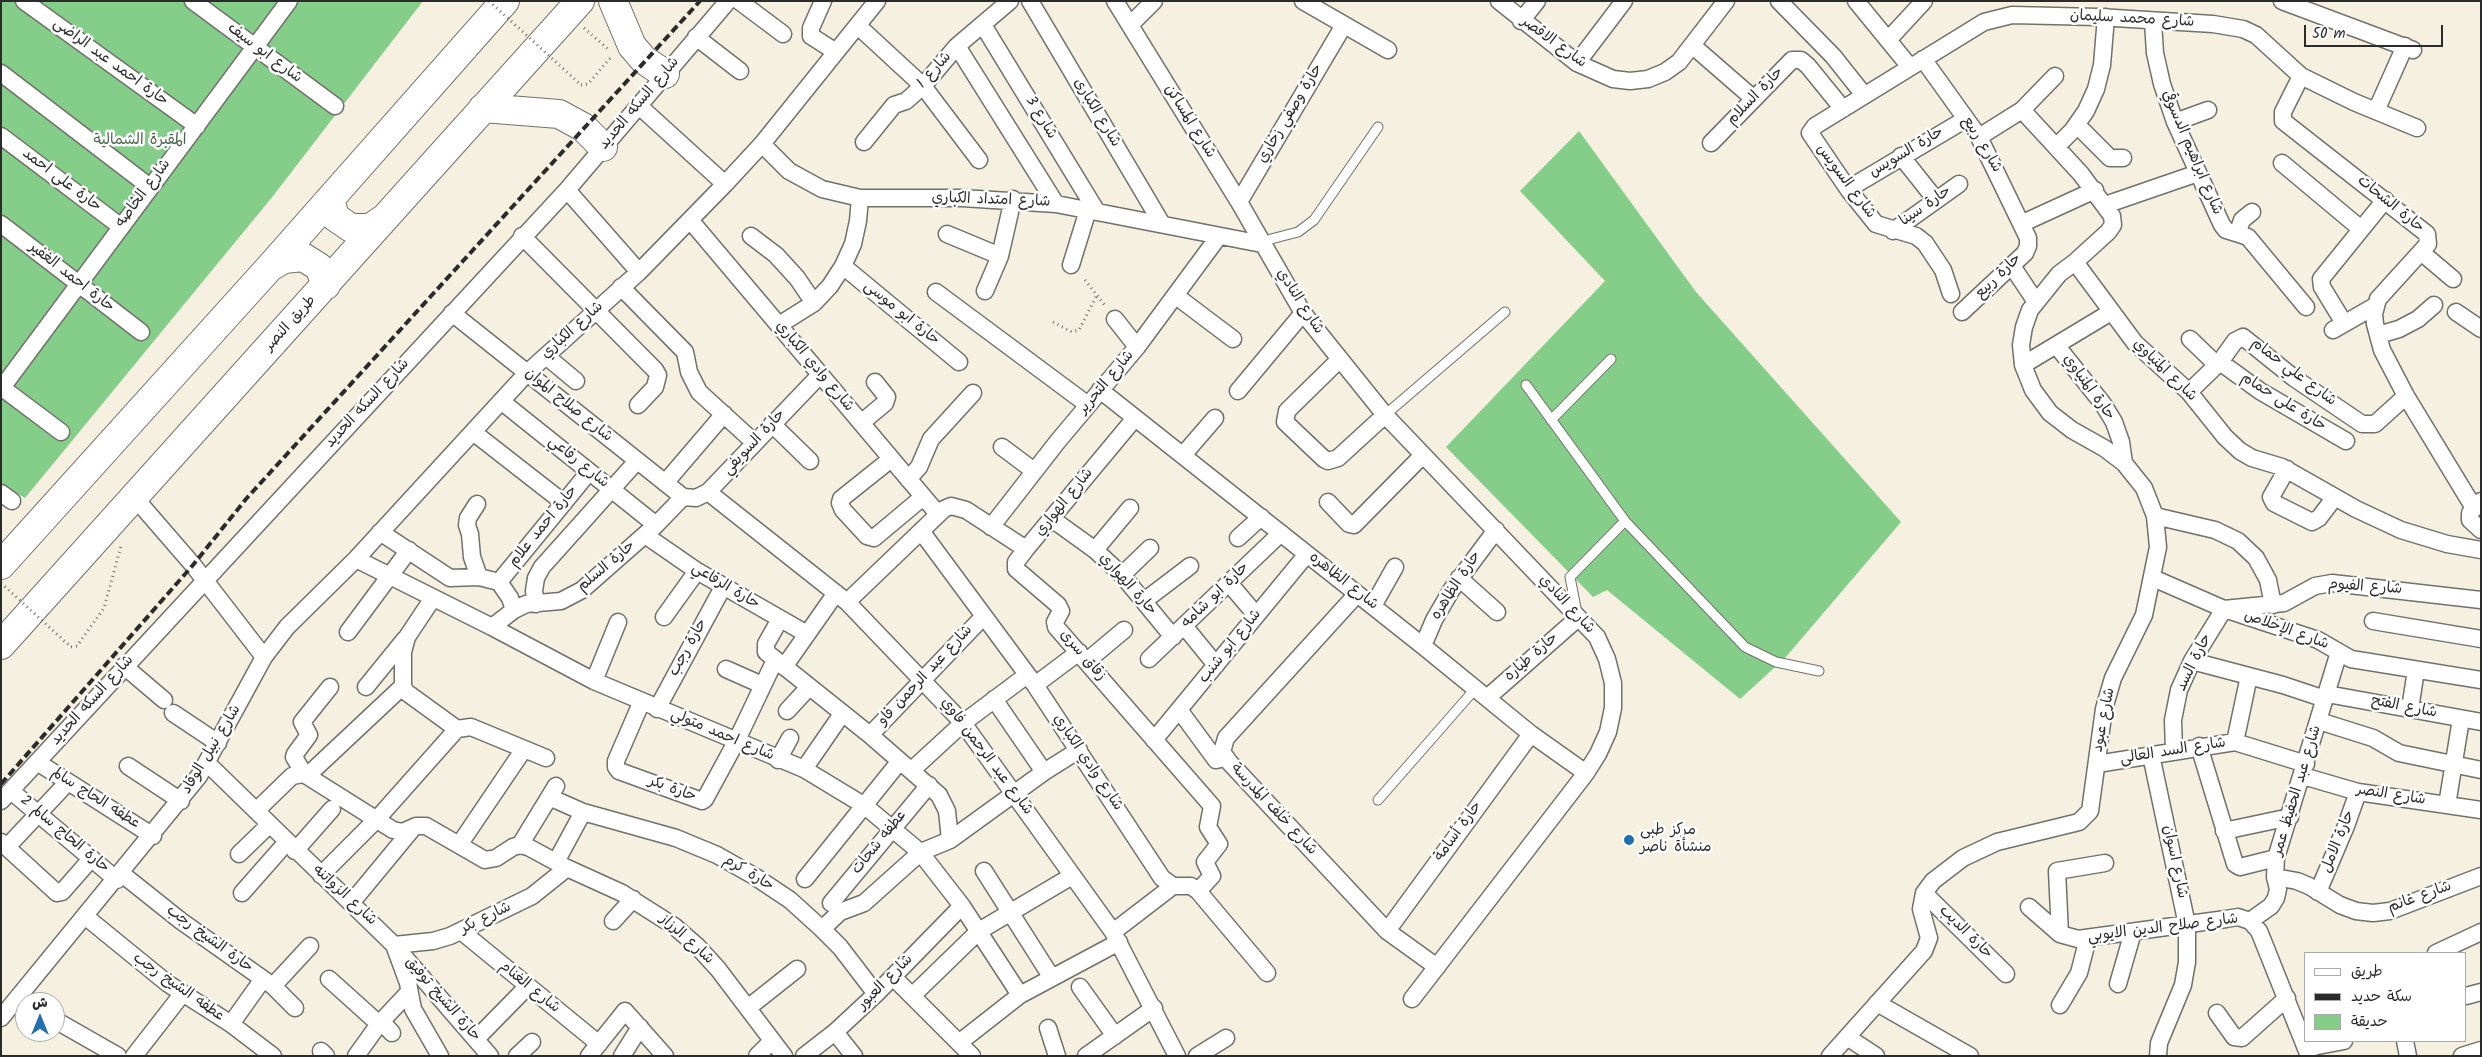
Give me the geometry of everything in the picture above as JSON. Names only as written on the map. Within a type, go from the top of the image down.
[{"type":"highway","points":[[1,565],[270,267],[505,1]]},
{"type":"highway","points":[[613,1],[632,46],[644,60],[665,74]]},
{"type":"highway","name":"طريق النصر","points":[[1,645],[575,8]]},
{"type":"highway","points":[[483,108],[559,114],[584,127],[603,147]]},
{"type":"highway","points":[[330,199],[335,217],[351,228],[370,228],[385,218]]},
{"type":"highway","points":[[270,267],[284,259],[303,257],[319,267],[326,285]]},
{"type":"street","name":"حارة احمد عبد الراضى","points":[[24,1],[197,126]]},
{"type":"street","name":"شارع ابو سيف","points":[[193,1],[254,48],[335,106]]},
{"type":"street","name":"شارع الخاصه","points":[[2,388],[120,226],[197,126],[289,1]]},
{"type":"street","name":"شارع السكه الحديد","points":[[6,796],[204,579],[522,236],[567,190],[728,1]]},
{"type":"street","points":[[739,1],[783,34]]},
{"type":"street","points":[[823,1],[811,28],[811,36],[836,52]]},
{"type":"street","name":"شارع 1","points":[[864,142],[894,104],[906,102],[924,86],[957,46],[1010,1]]},
{"type":"street","name":"شارع الكبارى","points":[[1030,1],[1162,224]]},
{"type":"street","name":"شارع المساكن","points":[[1115,1],[1239,202],[1262,244]]},
{"type":"street","points":[[1130,26],[1154,1]]},
{"type":"street","points":[[1303,1],[1328,7],[1344,24],[1388,50]]},
{"type":"street","name":"شارع الاقصر","points":[[1499,1],[1521,21],[1577,64],[1612,79],[1630,81],[1648,79],[1665,72],[1680,62],[1726,1]]},
{"type":"street","points":[[1521,21],[1537,1]]},
{"type":"street","points":[[1577,64],[1624,1]]},
{"type":"street","points":[[1779,1],[1833,56],[1864,95]]},
{"type":"street","name":"شارع ربيع","points":[[1856,1],[1888,40],[1916,63],[1966,119],[1979,137],[2025,231]]},
{"type":"street","points":[[1888,40],[1924,1]]},
{"type":"street","points":[[2282,1],[2409,48],[2376,111]]},
{"type":"street","name":"شارع الكباري","points":[[264,658],[287,627],[356,559],[527,373],[639,272],[725,184],[762,144],[858,26],[873,3]]},
{"type":"street","name":"شارع محمد سليمان","points":[[1843,109],[1984,22],[2014,8],[2101,12],[2153,22],[2213,24],[2243,29],[2256,35],[2300,76],[2417,128]]},
{"type":"street","points":[[2057,146],[2077,125],[2096,89],[2102,65],[2101,12]]},
{"type":"street","name":"شارع ابراهيم الدسوقي","points":[[2153,22],[2155,53],[2162,84],[2175,122],[2222,225],[2232,232],[2238,232],[2248,237],[2306,307]]},
{"type":"street","name":"شارع 3","points":[[983,24],[1092,211]]},
{"type":"street","name":"حارة وصفي زخاري","points":[[1239,202],[1344,24]]},
{"type":"street","points":[[858,26],[924,86],[979,160]]},
{"type":"street","points":[[696,37],[740,71]]},
{"type":"street","points":[[957,46],[1056,204]]},
{"type":"street","points":[[1693,46],[1754,99]]},
{"type":"street","name":"حارة السلام","points":[[1711,144],[1792,60],[1801,60],[1843,109]]},
{"type":"street","points":[[1,74],[150,187]]},
{"type":"street","points":[[1979,137],[2022,110],[2055,76]]},
{"type":"street","name":"حارة الشحات","points":[[2300,76],[2282,112],[2282,121],[2386,200],[2427,234],[2428,244],[2378,298],[2375,306]]},
{"type":"street","points":[[638,106],[725,184]]},
{"type":"street","name":"شارع السويس","points":[[1843,109],[1815,126],[1810,133],[1848,189],[1876,224],[1893,231],[1916,236],[1925,243],[1942,270],[1951,294]]},
{"type":"street","points":[[2022,110],[2057,146],[2095,190],[2112,216],[2113,225],[2108,232],[2074,262]]},
{"type":"street","points":[[2175,122],[2208,110]]},
{"type":"street","name":"حارة السويس","points":[[1848,189],[1966,119]]},
{"type":"street","points":[[2077,125],[2110,158],[2116,160],[2123,158]]},
{"type":"street","name":"حارة على احمد","points":[[1,136],[120,226]]},
{"type":"street","name":"شارع امتداد الكباري","points":[[762,144],[789,171],[822,190],[860,198],[1013,199],[1056,204],[1262,244]]},
{"type":"street","points":[[1902,156],[1936,200]]},
{"type":"street","points":[[2282,163],[2361,229]]},
{"type":"street","points":[[2105,205],[2198,173]]},
{"type":"street","name":"حارة سينا","points":[[1893,231],[1959,184]]},
{"type":"street","points":[[567,190],[639,272]]},
{"type":"street","points":[[2025,231],[2095,190]]},
{"type":"street","points":[[779,325],[797,316],[814,303],[830,286],[843,266],[855,237],[860,198]]},
{"type":"street","points":[[985,291],[1000,256],[1013,199]]},
{"type":"street","points":[[2375,306],[2338,327],[2322,287],[2321,279],[2386,200]]},
{"type":"street","points":[[1071,265],[1092,211]]},
{"type":"street","points":[[2238,232],[2242,220],[2252,212]]},
{"type":"street","name":"شارع وادي الكباري","points":[[690,220],[938,514]]},
{"type":"street","name":"حارة احمد الغفير","points":[[1,224],[141,332]]},
{"type":"street","name":"حارة ربيع","points":[[1962,312],[2024,253],[2028,246],[2025,231]]},
{"type":"street","points":[[947,234],[1000,256]]},
{"type":"street","points":[[522,236],[658,375],[655,387],[638,405]]},
{"type":"street","points":[[752,236],[776,255],[797,278],[814,303]]},
{"type":"street","name":"شارع التحرير","points":[[991,526],[1137,347],[1218,236]]},
{"type":"street","name":"شارع النادي","points":[[1262,244],[1304,313],[1339,360],[1423,455],[1597,637],[1607,659],[1613,683],[1613,708],[1608,732],[1586,773],[1412,998]]},
{"type":"street","points":[[2421,252],[2453,279]]},
{"type":"street","name":"شارع عبود","points":[[1924,893],[1933,881],[1963,858],[1997,842],[2079,822],[2090,811],[2104,709],[2114,678],[2144,614],[2153,578],[2158,547],[2155,516],[2144,488],[2124,463],[2104,448],[2072,430],[2050,412],[2033,390],[2023,365],[2021,345],[2024,327],[2030,310],[2059,274],[2074,262]]},
{"type":"street","name":"شارع المنياوي","points":[[2074,262],[2144,353],[2189,392],[2225,437],[2240,451],[2252,458],[2286,469],[2335,497],[2400,530],[2447,544],[2481,550]]},
{"type":"street","name":"حارة ابو موسى","points":[[843,266],[959,362]]},
{"type":"street","points":[[2012,266],[2036,302]]},
{"type":"street","points":[[621,287],[685,352],[693,382],[699,392],[755,443]]},
{"type":"street","points":[[936,292],[1088,405]]},
{"type":"street","points":[[1176,296],[1233,339]]},
{"type":"street","points":[[2378,335],[2399,329],[2418,319],[2434,305]]},
{"type":"street","points":[[2375,306],[2374,314],[2382,350],[2406,396],[2478,504],[2470,513],[2470,520],[2481,530]]},
{"type":"street","points":[[2023,365],[2111,312]]},
{"type":"street","points":[[2456,312],[2481,329]]},
{"type":"street","name":"شارع صلاح الموان","points":[[452,313],[683,498]]},
{"type":"street","points":[[1238,391],[1304,313]]},
{"type":"street","points":[[1115,319],[1137,347]]},
{"type":"street","name":"شارع علي حمام","points":[[2189,392],[2219,364],[2235,340],[2243,337],[2294,378],[2366,425],[2375,424],[2406,396]]},
{"type":"street","name":"حارة على حمام","points":[[2190,339],[2219,364],[2346,441]]},
{"type":"street","name":"حارة المنياوي","points":[[2056,345],[2103,404],[2114,422],[2121,442],[2124,463]]},
{"type":"street","points":[[546,356],[576,381]]},
{"type":"street","points":[[1339,360],[1287,411],[1285,422],[1324,460],[1328,461],[1338,458],[1386,415]]},
{"type":"street","name":"حارة السويفي","points":[[708,492],[820,374]]},
{"type":"street","points":[[861,423],[885,403],[888,397],[875,382]]},
{"type":"street","points":[[2,388],[61,432]]},
{"type":"street","name":"شارع الظاهره","points":[[1100,390],[1531,734],[1586,773]]},
{"type":"street","points":[[908,479],[919,467],[931,439],[973,393]]},
{"type":"street","name":"شارع رفاعي","points":[[501,401],[612,490],[651,530]]},
{"type":"street","points":[[665,483],[724,414]]},
{"type":"street","name":"شارع الهواري","points":[[807,634],[842,597],[938,514],[951,506],[959,506],[1026,549],[1135,418]]},
{"type":"street","points":[[1183,456],[1215,418]]},
{"type":"street","points":[[772,424],[810,461]]},
{"type":"street","points":[[472,432],[564,503]]},
{"type":"street","points":[[1002,447],[1034,471]]},
{"type":"street","points":[[1328,502],[1349,524],[1354,525],[1423,455]]},
{"type":"street","points":[[891,458],[842,499],[840,503],[843,510],[867,536],[874,538],[923,496]]},
{"type":"street","points":[[536,604],[534,591],[536,578],[542,567],[637,461]]},
{"type":"street","points":[[2286,469],[2271,497],[2274,503],[2312,522],[2318,518],[2335,497]]},
{"type":"street","name":"حارة احمد علام","points":[[499,582],[589,472]]},
{"type":"street","points":[[683,498],[696,498],[708,492]]},
{"type":"street","name":"شارع عبد الرحمن فاوي","points":[[708,492],[842,597],[923,679],[953,726],[1015,793],[1116,937],[1178,1056]]},
{"type":"street","points":[[135,498],[204,579],[264,658]]},
{"type":"street","name":"حارة السلم","points":[[492,627],[514,610],[526,604],[561,601],[582,590],[651,530],[683,498]]},
{"type":"street","points":[[477,504],[468,518],[467,525],[470,534],[472,557],[480,576]]},
{"type":"street","points":[[1095,550],[1130,508]]},
{"type":"street","points":[[2155,516],[2215,530],[2238,541],[2256,558],[2268,580],[2273,605]]},
{"type":"street","points":[[1238,538],[1261,517]]},
{"type":"street","name":"حارة الهواري","points":[[1052,519],[1095,550],[1122,575],[1144,601],[1216,665]]},
{"type":"street","name":"حارة الرفاعي","points":[[651,530],[697,571],[807,634]]},
{"type":"street","name":"شارع وادي الكباري","points":[[921,530],[1031,680],[1162,878],[1173,886]]},
{"type":"street","name":"حارة الظاهره","points":[[1423,646],[1434,620],[1459,578],[1496,530]]},
{"type":"street","points":[[380,532],[450,578],[480,576],[499,582],[510,598],[514,610]]},
{"type":"street","name":"حارة ابو شامه","points":[[1150,659],[1281,533]]},
{"type":"street","points":[[1122,575],[1150,548]]},
{"type":"street","name":"زقاق سرى","points":[[1026,549],[1016,562],[1016,568],[1058,605],[1060,611],[1055,622],[1056,627],[1212,806],[1208,827],[1219,844],[1205,862],[1212,876],[1198,891]]},
{"type":"street","points":[[348,632],[409,550]]},
{"type":"street","name":"شارع ابو شنب","points":[[1154,740],[1180,711],[1307,554]]},
{"type":"street","name":"شارع احمد متولي","points":[[356,559],[492,627],[594,681],[778,760],[804,769],[865,806],[920,852],[962,906],[1020,995]]},
{"type":"street","points":[[1144,601],[1190,566]]},
{"type":"street","points":[[1373,606],[1395,567]]},
{"type":"street","points":[[664,617],[697,571]]},
{"type":"street","points":[[1459,578],[1497,612]]},
{"type":"street","name":"شارع الإخلاص","points":[[2153,578],[2224,609],[2307,636],[2351,659],[2481,680]]},
{"type":"street","points":[[1229,583],[1256,615]]},
{"type":"street","name":"شارع الفيوم","points":[[2224,609],[2284,603],[2315,586],[2332,583],[2481,600]]},
{"type":"street","name":"حارة رجب","points":[[657,709],[723,587]]},
{"type":"street","name":"شارع خلف المدرسة","points":[[1357,594],[1226,738],[1222,746],[1225,758],[1387,930],[1437,967]]},
{"type":"street","points":[[366,687],[407,637],[433,598]]},
{"type":"street","name":"حارة السد","points":[[2174,751],[2173,720],[2178,697],[2192,662],[2224,609]]},
{"type":"street","name":"شارع عبد الرحمن فاو","points":[[870,735],[983,617]]},
{"type":"street","name":"حارة طياره","points":[[1481,693],[1578,618]]},
{"type":"street","points":[[780,619],[765,648],[780,664],[870,735],[929,785],[943,800],[947,811],[950,840]]},
{"type":"street","points":[[2373,621],[2481,639]]},
{"type":"street","points":[[594,681],[618,622]]},
{"type":"street","points":[[805,879],[865,806],[906,765],[953,726],[994,699],[1083,657],[1124,630]]},
{"type":"street","name":"حارة بكر","points":[[642,701],[616,761],[619,770],[702,801],[705,799],[736,742],[762,685],[807,634]]},
{"type":"street","points":[[407,637],[403,652],[403,686],[406,692],[457,728],[471,727],[546,758]]},
{"type":"street","name":"شارع عبد الحفيظ عمر","points":[[2250,921],[2271,906],[2276,898],[2278,888],[2275,877],[2276,858],[2305,770],[2339,652]]},
{"type":"street","name":"شارع نبيل الوقاد","points":[[30,992],[86,917],[182,801],[207,763],[264,658]]},
{"type":"street","name":"شارع الفتح","points":[[2192,662],[2326,696],[2481,722]]},
{"type":"street","points":[[124,666],[168,707],[218,743]]},
{"type":"street","points":[[726,669],[762,685]]},
{"type":"street","points":[[2410,709],[2416,670]]},
{"type":"street","points":[[2235,742],[2249,676]]},
{"type":"street","points":[[256,811],[292,776],[306,775],[403,686]]},
{"type":"street","points":[[330,687],[302,722],[309,735],[294,757],[306,775],[398,831],[403,832],[416,826],[426,826],[485,860],[490,860],[520,845]]},
{"type":"street","points":[[787,711],[809,688]]},
{"type":"street","points":[[994,699],[1044,772]]},
{"type":"street","points":[[1180,711],[1216,760],[1225,758]]},
{"type":"street","points":[[804,769],[842,714]]},
{"type":"street","points":[[2447,805],[2461,719]]},
{"type":"street","points":[[2319,721],[2372,738],[2399,753],[2481,770]]},
{"type":"street","points":[[321,875],[377,819],[457,728]]},
{"type":"street","name":"حارة أسامة","points":[[1387,930],[1531,734]]},
{"type":"street","points":[[778,760],[790,738]]},
{"type":"street","name":"شارع السد العالى","points":[[2096,764],[2200,746],[2235,742],[2305,770]]},
{"type":"street","points":[[2200,746],[2224,831],[2237,866],[2276,858]]},
{"type":"street","points":[[459,845],[524,749]]},
{"type":"street","points":[[822,929],[840,912],[864,903],[920,852],[950,840],[1044,772],[1079,750]]},
{"type":"street","name":"شارع اسوان","points":[[2151,755],[2187,925],[2187,962],[2182,985],[2160,1043],[2158,1056]]},
{"type":"street","name":"عطفه الحاج سالم","points":[[37,762],[153,836]]},
{"type":"street","name":"شارع الزواتنه","points":[[207,763],[291,847],[352,902],[394,945],[413,1009],[440,1056]]},
{"type":"street","points":[[128,766],[182,801]]},
{"type":"street","name":"شارع النصر","points":[[2305,770],[2358,792],[2481,810]]},
{"type":"street","points":[[68,782],[38,814],[4,844],[57,894],[62,892],[91,859]]},
{"type":"street","name":"عطفه شحات","points":[[831,903],[892,827],[929,785]]},
{"type":"street","name":"حارة كرم","points":[[520,845],[552,792],[584,812],[676,838],[716,855],[754,876],[790,900],[840,947],[876,994]]},
{"type":"street","name":"حارة الامل","points":[[2318,892],[2358,792]]},
{"type":"street","name":"حارة الحاج سالم 2","points":[[6,796],[38,814],[91,859],[119,877]]},
{"type":"street","points":[[242,894],[332,808]]},
{"type":"street","points":[[562,865],[584,812]]},
{"type":"street","points":[[2224,831],[2290,818]]},
{"type":"street","points":[[239,854],[269,825]]},
{"type":"street","points":[[352,902],[416,826]]},
{"type":"street","name":"شارع الرزاز","points":[[520,845],[528,847],[633,899],[674,926],[697,946],[748,1007],[784,1056]]},
{"type":"street","points":[[2060,934],[2056,871],[2105,863]]},
{"type":"street","name":"شارع بكر","points":[[394,945],[433,941],[461,930],[532,896],[562,865]]},
{"type":"street","points":[[984,871],[1008,912],[1052,978]]},
{"type":"street","points":[[912,996],[979,932],[1008,912],[1072,876]]},
{"type":"street","name":"شارع غانم","points":[[2275,877],[2296,881],[2340,905],[2356,911],[2373,913],[2390,911],[2481,876]]},
{"type":"street","name":"حارة الشيخ رجب","points":[[119,877],[268,982],[295,1008]]},
{"type":"street","points":[[960,1042],[1020,995],[1052,978],[1116,937],[1173,886],[1191,886],[1198,891],[1267,974]]},
{"type":"street","points":[[1830,1056],[1924,951],[1929,938],[1921,909],[1924,893]]},
{"type":"street","name":"حارة الديب","points":[[1924,893],[2006,974]]},
{"type":"street","points":[[613,921],[633,899]]},
{"type":"street","name":"شارع العبور","points":[[804,1056],[876,994],[962,906]]},
{"type":"street","points":[[2028,907],[2060,934]]},
{"type":"street","name":"عطفه الشيخ رجب","points":[[86,917],[126,952],[183,993],[231,1024],[273,1056]]},
{"type":"street","name":"شارع صلاح الدين الايوبي","points":[[2060,934],[2072,939],[2088,938],[2238,917],[2250,921],[2259,931],[2308,1052]]},
{"type":"street","name":"شارع الغنام","points":[[461,930],[527,987],[594,1050]]},
{"type":"street","points":[[2118,984],[2133,932]]},
{"type":"street","points":[[2438,952],[2481,932]]},
{"type":"street","points":[[2060,1005],[2079,974],[2088,938]]},
{"type":"street","name":"حارة الشيخ توفيق","points":[[394,945],[490,1056]]},
{"type":"street","points":[[231,1024],[268,982],[310,946]]},
{"type":"street","points":[[748,1007],[797,969]]},
{"type":"street","points":[[893,977],[972,1056]]},
{"type":"street","points":[[329,979],[384,1027]]},
{"type":"street","points":[[476,1039],[527,987]]},
{"type":"street","points":[[1080,987],[1115,1036]]},
{"type":"street","points":[[356,1056],[384,1027],[409,992]]},
{"type":"street","points":[[2467,996],[2481,992]]},
{"type":"street","points":[[134,1056],[183,993]]},
{"type":"street","points":[[2217,1013],[2234,1037],[2242,1038],[2286,998]]},
{"type":"street","points":[[1877,1002],[1970,1056]]},
{"type":"street","name":"شارع نبيل الوقاد","points":[[1,1018],[15,1007]]},
{"type":"street","points":[[1086,1056],[1154,1008]]},
{"type":"street","points":[[594,1050],[623,1011],[666,1056]]},
{"type":"street","points":[[65,1027],[97,1051],[118,1056]]},
{"type":"street","points":[[622,1056],[640,1027]]},
{"type":"street","points":[[1048,1028],[1057,1056]]},
{"type":"street","points":[[834,1032],[854,1056]]},
{"type":"street","points":[[1847,1037],[1876,1056]]},
{"type":"street","points":[[1197,1056],[1226,1038]]},
{"type":"street","points":[[756,1056],[772,1040]]},
{"type":"street","points":[[517,1056],[532,1042]]},
{"type":"street","points":[[2308,1052],[2341,1042]]},
{"type":"street","points":[[2405,1042],[2408,1056]]},
{"type":"lane","points":[[1262,244],[1271,239],[1298,232],[1314,220],[1378,127]]},
{"type":"lane","points":[[1386,415],[1505,312]]},
{"type":"lane","points":[[1551,420],[1611,359]]},
{"type":"lane","points":[[1526,385],[1625,521],[1745,647],[1776,662],[1820,671]]},
{"type":"lane","points":[[1578,618],[1570,577],[1625,521]]},
{"type":"lane","points":[[1378,800],[1481,693]]},
{"type":"path","points":[[489,1],[581,85],[588,84],[614,54],[575,8]]},
{"type":"path","points":[[1085,280],[1115,319]]},
{"type":"path","points":[[1053,322],[1072,332],[1079,330],[1096,294]]},
{"type":"path","points":[[1,582],[71,647],[77,646],[104,608],[122,544]]},
{"type":"green space","name":"المقبرة الشمالية","points":[[1,1],[423,1],[273,196],[25,498],[10,489],[1,496]]},
{"type":"green space","points":[[1579,131],[1696,292],[1901,522],[1785,658],[1740,699],[1607,590],[1593,597],[1446,447],[1605,281],[1520,191]]},
{"type":"railway","points":[[1,784],[193,565],[246,499],[700,1]]},
{"type":"place","name":"مركز طبى منشأة ناصر","points":[[1629,840]]}]
